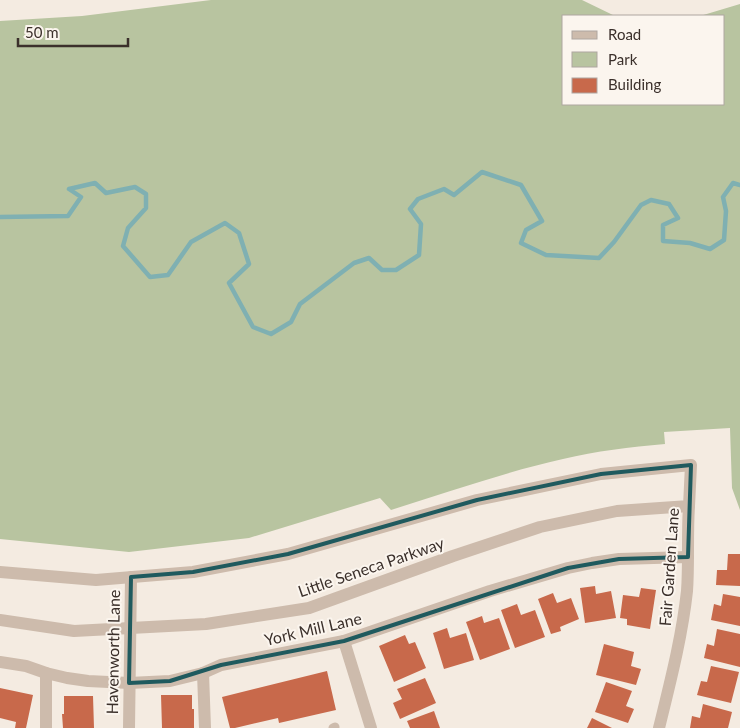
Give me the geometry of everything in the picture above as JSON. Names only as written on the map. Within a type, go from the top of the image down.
[{"type":"street","name":"Fair Garden Lane","points":[[659,728],[684,619],[687,589],[687,527],[691,465]]},
{"type":"street","name":"Little Seneca Parkway","points":[[0,572],[96,580],[193,572],[288,554],[476,500],[600,474],[691,465]]},
{"type":"street","name":"Little Seneca Parkway","points":[[0,620],[74,631],[206,624],[309,608],[540,527],[617,511],[689,506]]},
{"type":"street","name":"York Mill Lane","points":[[0,662],[26,666],[46,673],[81,680],[170,681],[221,665],[344,641],[490,591],[568,568],[619,559],[688,558]]},
{"type":"street","name":"Havenworth Lane","points":[[129,728],[131,577]]},
{"type":"street","points":[[344,641],[370,728]]},
{"type":"street","points":[[203,672],[206,728]]},
{"type":"street","points":[[46,673],[46,728]]},
{"type":"highlighted area","points":[[691,465],[688,557],[619,559],[568,568],[344,641],[221,665],[170,681],[129,683],[131,577],[193,572],[288,554],[477,500],[601,474]]},
{"type":"green space","points":[[211,0],[582,0],[613,15],[562,15],[562,105],[725,105],[725,15],[703,15],[740,4],[740,510],[732,488],[730,428],[664,432],[665,444],[575,456],[541,464],[391,510],[380,498],[249,538],[129,552],[0,539],[0,21],[82,16]]},
{"type":"building","points":[[728,554],[740,554],[740,586],[716,585],[717,570],[727,570]]},
{"type":"building","points":[[595,586],[596,594],[611,591],[616,618],[585,623],[580,588]]},
{"type":"building","points":[[641,588],[656,590],[650,629],[627,625],[627,619],[620,618],[623,595],[639,597]]},
{"type":"building","points":[[553,593],[557,603],[571,598],[579,619],[560,627],[561,631],[551,634],[538,599]]},
{"type":"building","points":[[723,594],[740,597],[740,626],[711,620],[714,604],[721,606]]},
{"type":"building","points":[[517,604],[521,615],[535,610],[545,637],[515,648],[501,610]]},
{"type":"building","points":[[482,616],[484,623],[499,618],[510,649],[480,660],[466,622]]},
{"type":"building","points":[[447,628],[450,638],[466,633],[474,660],[444,669],[433,633]]},
{"type":"building","points":[[717,629],[740,634],[740,667],[704,658],[707,644],[714,646]]},
{"type":"building","points":[[405,635],[409,644],[415,642],[426,668],[394,682],[379,646]]},
{"type":"building","points":[[604,644],[634,652],[631,666],[641,669],[636,685],[596,675]]},
{"type":"building","points":[[711,666],[739,672],[731,703],[697,695],[701,681],[707,682]]},
{"type":"building","points":[[327,671],[336,710],[279,723],[278,718],[230,728],[222,697]]},
{"type":"building","points":[[425,678],[436,703],[400,719],[393,703],[402,699],[397,689]]},
{"type":"building","points":[[606,682],[632,691],[626,706],[634,709],[628,723],[595,712]]},
{"type":"building","points":[[0,688],[33,695],[26,728],[15,728],[16,722],[0,718]]},
{"type":"building","points":[[161,695],[192,695],[194,728],[162,728]]},
{"type":"building","points":[[64,696],[93,696],[94,728],[63,728]]},
{"type":"building","points":[[703,704],[732,712],[728,728],[690,728],[692,716],[700,718]]},
{"type":"building","points":[[434,711],[440,728],[410,728],[407,721]]},
{"type":"building","points":[[592,718],[612,728],[587,728]]},
{"type":"waterway","points":[[0,217],[68,216],[81,197],[69,189],[95,183],[106,193],[135,187],[146,194],[146,208],[128,228],[123,246],[150,277],[168,275],[191,242],[225,223],[239,233],[249,264],[229,283],[253,327],[271,334],[291,322],[300,304],[354,263],[369,258],[382,270],[396,270],[419,255],[421,224],[410,209],[418,199],[444,189],[454,195],[482,172],[521,185],[542,221],[526,230],[521,243],[546,255],[599,258],[614,242],[641,205],[651,200],[669,204],[678,218],[663,225],[663,241],[690,243],[710,249],[724,240],[726,211],[723,197],[733,183],[740,185]]}]
